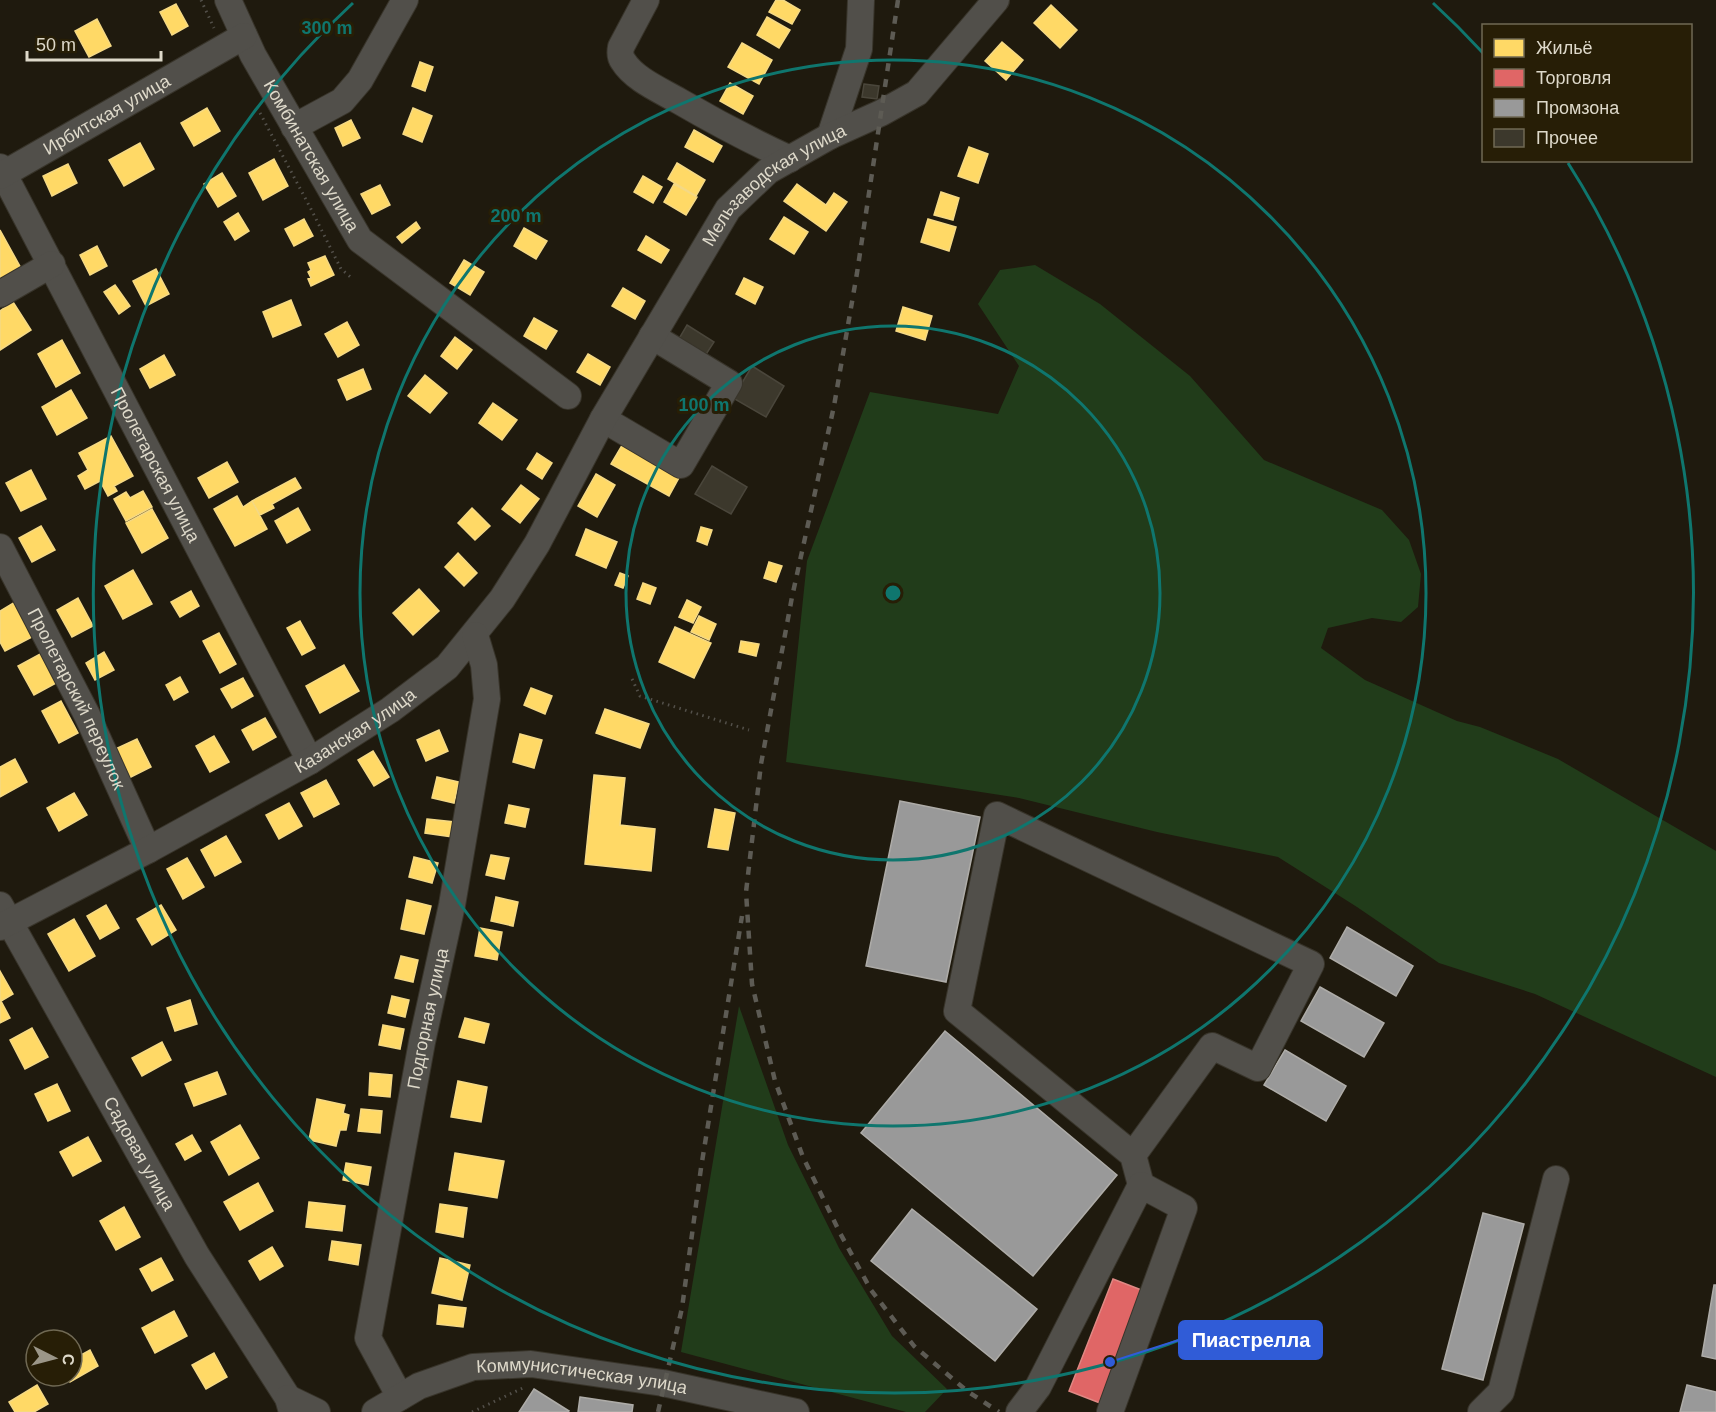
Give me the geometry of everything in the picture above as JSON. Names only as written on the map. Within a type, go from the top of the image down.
[{"type":"street","name":"Комбинатская улица","points":[[228,0],[234,43],[294,127],[360,240],[568,396]]},
{"type":"street","points":[[294,127],[342,101],[360,80],[405,0]]},
{"type":"street","points":[[646,0],[621,48],[622,61],[649,84],[741,136],[790,159]]},
{"type":"street","points":[[830,136],[859,50],[861,0]]},
{"type":"street","name":"Мельзаводская улица","points":[[603,419],[728,209],[768,171],[830,136],[881,113],[917,93],[996,0]]},
{"type":"street","name":"Ирбитская улица","points":[[1,173],[234,43]]},
{"type":"street","name":"Пролетарская улица","points":[[1,173],[52,264],[310,761]]},
{"type":"street","points":[[0,294],[52,264]]},
{"type":"street","points":[[603,419],[681,465],[729,383],[652,336]]},
{"type":"street","name":"Казанская улица","points":[[3,918],[148,850],[310,761],[390,710],[447,667],[502,599],[537,544],[603,419]]},
{"type":"street","name":"Пролетарский переулок","points":[[0,547],[87,715],[148,850]]},
{"type":"street","name":"Подгорная улица","points":[[400,1396],[368,1338],[422,1042],[452,906],[487,699],[484,665],[475,635]]},
{"type":"street","points":[[1019,1412],[1038,1388],[1141,1185],[1132,1155],[957,1011],[998,814],[1311,964],[1258,1068],[1212,1046],[1132,1155]]},
{"type":"street","name":"Садовая улица","points":[[3,918],[197,1256],[290,1405],[317,1412]]},
{"type":"street","points":[[1481,1412],[1501,1392],[1556,1179]]},
{"type":"street","points":[[1110,1412],[1184,1208],[1141,1185]]},
{"type":"street","name":"Коммунистическая улица","points":[[375,1412],[419,1386],[473,1367],[531,1364],[663,1383],[795,1412]]},
{"type":"path","points":[[201,0],[234,43]]},
{"type":"path","points":[[255,105],[341,269],[353,279]]},
{"type":"path","points":[[632,680],[640,696],[749,730]]},
{"type":"path","points":[[472,1412],[532,1384]]},
{"type":"green space","points":[[1035,265],[1100,304],[1190,376],[1264,460],[1382,510],[1409,540],[1421,574],[1418,607],[1401,622],[1372,618],[1328,628],[1321,648],[1365,680],[1457,721],[1480,727],[1558,759],[1716,851],[1716,1077],[1535,994],[1439,963],[1278,857],[1157,832],[1019,798],[786,762],[807,561],[870,392],[998,414],[1019,366],[978,304],[1000,270]]},
{"type":"green space","points":[[739,1006],[788,1145],[839,1248],[892,1336],[947,1389],[925,1412],[906,1412],[681,1352]]},
{"type":"building: Жильё","points":[[776,0],[783,0],[800,10],[792,24],[769,12]]},
{"type":"building: Жильё","points":[[176,4],[188,26],[172,35],[160,12]]},
{"type":"building: Жильё","points":[[1051,5],[1077,30],[1060,48],[1034,23]]},
{"type":"building: Жильё","points":[[767,17],[790,30],[779,48],[757,35]]},
{"type":"building: Жильё","points":[[97,19],[111,46],[89,57],[75,31]]},
{"type":"building: Жильё","points":[[1002,42],[1023,60],[1006,80],[985,61]]},
{"type":"building: Жильё","points":[[742,43],[772,60],[759,84],[728,67]]},
{"type":"building: Жильё","points":[[420,62],[433,67],[425,91],[412,86]]},
{"type":"building: Жильё","points":[[730,83],[753,96],[743,114],[720,101]]},
{"type":"building: Жильё","points":[[207,108],[220,131],[194,146],[181,123]]},
{"type":"building: Жильё","points":[[413,108],[432,116],[422,142],[403,134]]},
{"type":"building: Жильё","points":[[351,120],[360,138],[343,146],[335,128]]},
{"type":"building: Жильё","points":[[694,130],[722,146],[713,162],[685,147]]},
{"type":"building: Жильё","points":[[140,143],[154,169],[124,186],[109,160]]},
{"type":"building: Жильё","points":[[969,147],[988,154],[978,183],[958,176]]},
{"type":"building: Жильё","points":[[274,159],[288,186],[263,200],[249,173]]},
{"type":"building: Жильё","points":[[677,163],[705,180],[696,196],[668,179]]},
{"type":"building: Жильё","points":[[68,164],[77,183],[52,196],[43,176]]},
{"type":"building: Жильё","points":[[222,173],[236,196],[218,207],[204,184]]},
{"type":"building: Жильё","points":[[643,176],[662,187],[653,203],[634,192]]},
{"type":"building: Жильё","points":[[674,184],[697,197],[686,215],[664,202]]},
{"type":"building: Жильё","points":[[797,184],[826,205],[834,193],[847,202],[826,231],[784,201]]},
{"type":"building: Жильё","points":[[380,185],[390,205],[372,214],[361,194]]},
{"type":"building: Жильё","points":[[941,192],[959,198],[953,220],[934,215]]},
{"type":"building: Жильё","points":[[238,213],[249,231],[235,240],[224,222]]},
{"type":"building: Жильё","points":[[784,217],[808,232],[794,254],[770,239]]},
{"type":"building: Жильё","points":[[304,219],[313,236],[294,246],[285,229]]},
{"type":"building: Жильё","points":[[928,219],[956,227],[949,251],[921,242]]},
{"type":"building: Жильё","points":[[416,222],[420,228],[402,243],[397,237]]},
{"type":"building: Жильё","points":[[524,228],[547,241],[536,259],[514,246]]},
{"type":"building: Жильё","points":[[0,230],[22,270],[0,282]]},
{"type":"building: Жильё","points":[[646,236],[669,250],[661,263],[638,250]]},
{"type":"building: Жильё","points":[[97,246],[107,266],[90,275],[80,255]]},
{"type":"building: Жильё","points":[[325,256],[334,275],[311,286],[308,272],[311,270],[308,263]]},
{"type":"building: Жильё","points":[[464,260],[484,272],[470,295],[450,283]]},
{"type":"building: Жильё","points":[[156,269],[169,294],[146,306],[133,281]]},
{"type":"building: Жильё","points":[[744,278],[763,287],[755,304],[736,294]]},
{"type":"building: Жильё","points":[[115,285],[130,306],[119,314],[104,292]]},
{"type":"building: Жильё","points":[[623,288],[645,301],[635,319],[612,306]]},
{"type":"building: Жильё","points":[[291,300],[301,325],[273,337],[263,312]]},
{"type":"building: Жильё","points":[[13,302],[31,330],[0,350],[0,311]]},
{"type":"building: Жильё","points":[[903,307],[932,316],[925,340],[896,331]]},
{"type":"building: Жильё","points":[[534,318],[557,331],[546,349],[524,336]]},
{"type":"building: Жильё","points":[[347,322],[359,345],[338,357],[325,334]]},
{"type":"building: Жильё","points":[[455,337],[472,350],[457,369],[441,356]]},
{"type":"building: Жильё","points":[[62,340],[80,373],[56,387],[38,354]]},
{"type":"building: Жильё","points":[[588,354],[610,367],[600,385],[577,372]]},
{"type":"building: Жильё","points":[[164,355],[175,375],[150,388],[140,369]]},
{"type":"building: Жильё","points":[[363,369],[371,389],[347,400],[338,380]]},
{"type":"building: Жильё","points":[[425,375],[447,393],[430,413],[408,396]]},
{"type":"building: Жильё","points":[[71,390],[87,418],[57,435],[42,407]]},
{"type":"building: Жильё","points":[[493,403],[517,420],[502,440],[479,423]]},
{"type":"building: Жильё","points":[[111,436],[133,476],[114,486],[117,491],[108,496],[100,481],[85,489],[78,476],[88,470],[79,453]]},
{"type":"building: Жильё","points":[[624,442],[681,474],[669,496],[611,464]]},
{"type":"building: Жильё","points":[[537,453],[552,463],[542,479],[527,469]]},
{"type":"building: Жильё","points":[[227,462],[238,482],[209,498],[198,478]]},
{"type":"building: Жильё","points":[[31,470],[46,499],[21,511],[6,483]]},
{"type":"building: Жильё","points":[[596,474],[615,485],[597,517],[578,506]]},
{"type":"building: Жильё","points":[[295,478],[301,488],[272,504],[274,508],[260,515],[252,501]]},
{"type":"building: Жильё","points":[[521,485],[539,499],[520,523],[502,509]]},
{"type":"building: Жильё","points":[[143,491],[152,507],[126,521],[114,499],[126,492],[130,498]]},
{"type":"building: Жильё","points":[[237,496],[243,507],[252,501],[267,529],[235,546],[214,509]]},
{"type":"building: Жильё","points":[[298,508],[310,530],[287,543],[275,521]]},
{"type":"building: Жильё","points":[[472,508],[490,526],[475,540],[458,523]]},
{"type":"building: Жильё","points":[[152,509],[168,538],[142,553],[126,523]]},
{"type":"building: Жильё","points":[[41,526],[55,550],[32,562],[19,538]]},
{"type":"building: Жильё","points":[[701,527],[712,530],[707,545],[697,541]]},
{"type":"building: Жильё","points":[[586,529],[617,542],[606,568],[576,555]]},
{"type":"building: Жильё","points":[[458,553],[477,573],[464,586],[445,567]]},
{"type":"building: Жильё","points":[[769,562],[782,566],[776,582],[764,578]]},
{"type":"building: Жильё","points":[[133,570],[152,604],[123,619],[105,586]]},
{"type":"building: Жильё","points":[[620,573],[628,576],[623,588],[615,585]]},
{"type":"building: Жильё","points":[[643,583],[656,588],[650,604],[637,599]]},
{"type":"building: Жильё","points":[[419,589],[439,611],[413,635],[393,613]]},
{"type":"building: Жильё","points":[[191,591],[199,606],[180,617],[171,602]]},
{"type":"building: Жильё","points":[[78,598],[93,626],[72,637],[57,610]]},
{"type":"building: Жильё","points":[[687,600],[701,607],[693,623],[679,617]]},
{"type":"building: Жильё","points":[[15,602],[34,636],[5,651],[0,642],[0,611]]},
{"type":"building: Жильё","points":[[699,616],[716,624],[709,640],[691,632]]},
{"type":"building: Жильё","points":[[300,621],[315,648],[302,655],[287,628]]},
{"type":"building: Жильё","points":[[675,627],[711,643],[694,678],[659,662]]},
{"type":"building: Жильё","points":[[219,633],[236,664],[220,673],[203,641]]},
{"type":"building: Жильё","points":[[741,641],[759,644],[756,656],[739,652]]},
{"type":"building: Жильё","points":[[104,652],[114,670],[95,680],[86,663]]},
{"type":"building: Жильё","points":[[42,653],[58,682],[34,695],[18,666]]},
{"type":"building: Жильё","points":[[344,665],[359,691],[320,713],[306,686]]},
{"type":"building: Жильё","points":[[180,677],[188,692],[174,700],[166,685]]},
{"type":"building: Жильё","points":[[243,678],[253,696],[232,708],[221,689]]},
{"type":"building: Жильё","points":[[531,688],[552,696],[545,714],[524,705]]},
{"type":"building: Жильё","points":[[61,701],[78,733],[59,743],[42,711]]},
{"type":"building: Жильё","points":[[605,709],[649,724],[640,748],[596,733]]},
{"type":"building: Жильё","points":[[265,718],[276,737],[253,750],[242,730]]},
{"type":"building: Жильё","points":[[439,730],[448,751],[426,761],[417,740]]},
{"type":"building: Жильё","points":[[520,734],[542,740],[534,768],[513,762]]},
{"type":"building: Жильё","points":[[214,736],[229,762],[210,772],[196,746]]},
{"type":"building: Жильё","points":[[137,739],[151,767],[127,779],[113,750]]},
{"type":"building: Жильё","points":[[373,751],[389,777],[374,786],[358,760]]},
{"type":"building: Жильё","points":[[15,759],[27,782],[0,797],[0,767]]},
{"type":"building: Жильё","points":[[594,775],[625,778],[620,825],[655,829],[651,871],[585,864]]},
{"type":"building: Жильё","points":[[437,777],[459,782],[454,803],[432,798]]},
{"type":"building: Жильё","points":[[326,780],[339,804],[314,817],[301,793]]},
{"type":"building: Жильё","points":[[74,793],[87,815],[59,831],[47,808]]},
{"type":"building: Жильё","points":[[289,803],[302,826],[279,839],[266,815]]},
{"type":"building: Жильё","points":[[509,805],[529,809],[525,827],[505,823]]},
{"type":"building: Жильё","points":[[715,809],[735,813],[728,850],[708,847]]},
{"type":"building: Жильё","points":[[427,819],[455,822],[452,837],[425,833]]},
{"type":"building: Жильё","points":[[226,836],[241,862],[215,876],[201,850]]},
{"type":"building: Жильё","points":[[491,855],[509,858],[504,879],[486,875]]},
{"type":"building: Жильё","points":[[414,857],[438,863],[432,883],[409,877]]},
{"type":"building: Жильё","points":[[187,858],[204,887],[183,899],[167,869]]},
{"type":"building: Жильё","points":[[496,897],[518,902],[513,926],[491,921]]},
{"type":"building: Жильё","points":[[407,900],[431,906],[424,934],[401,929]]},
{"type":"building: Жильё","points":[[106,905],[119,928],[100,939],[87,916]]},
{"type":"building: Жильё","points":[[161,905],[176,930],[152,945],[137,919]]},
{"type":"building: Жильё","points":[[74,919],[95,956],[69,971],[48,934]]},
{"type":"building: Жильё","points":[[480,928],[502,932],[497,960],[475,956]]},
{"type":"building: Жильё","points":[[401,956],[418,960],[413,982],[395,978]]},
{"type":"building: Жильё","points":[[0,971],[13,994],[1,1001],[10,1018],[0,1023]]},
{"type":"building: Жильё","points":[[392,996],[409,1000],[405,1017],[388,1013]]},
{"type":"building: Жильё","points":[[190,1000],[197,1024],[175,1031],[167,1008]]},
{"type":"building: Жильё","points":[[465,1018],[489,1024],[484,1043],[459,1037]]},
{"type":"building: Жильё","points":[[383,1025],[404,1029],[400,1049],[379,1045]]},
{"type":"building: Жильё","points":[[32,1028],[48,1057],[25,1069],[10,1040]]},
{"type":"building: Жильё","points":[[162,1042],[171,1060],[142,1076],[132,1058]]},
{"type":"building: Жильё","points":[[217,1072],[226,1094],[194,1106],[185,1084]]},
{"type":"building: Жильё","points":[[370,1073],[392,1075],[390,1097],[369,1095]]},
{"type":"building: Жильё","points":[[458,1081],[487,1087],[481,1122],[451,1117]]},
{"type":"building: Жильё","points":[[57,1084],[70,1111],[48,1121],[35,1094]]},
{"type":"building: Жильё","points":[[317,1099],[345,1105],[343,1113],[349,1115],[346,1130],[340,1130],[336,1146],[309,1140]]},
{"type":"building: Жильё","points":[[361,1109],[382,1111],[380,1133],[358,1131]]},
{"type":"building: Жильё","points":[[240,1125],[259,1158],[229,1175],[211,1142]]},
{"type":"building: Жильё","points":[[192,1135],[201,1151],[185,1160],[176,1144]]},
{"type":"building: Жильё","points":[[88,1137],[101,1161],[73,1176],[60,1152]]},
{"type":"building: Жильё","points":[[455,1153],[504,1161],[497,1198],[449,1190]]},
{"type":"building: Жильё","points":[[346,1163],[371,1167],[368,1185],[343,1180]]},
{"type":"building: Жильё","points":[[258,1183],[273,1211],[240,1230],[224,1202]]},
{"type":"building: Жильё","points":[[309,1202],[345,1206],[342,1231],[306,1227]]},
{"type":"building: Жильё","points":[[440,1204],[467,1208],[463,1237],[436,1232]]},
{"type":"building: Жильё","points":[[124,1207],[140,1237],[116,1250],[100,1221]]},
{"type":"building: Жильё","points":[[332,1241],[361,1245],[358,1265],[329,1260]]},
{"type":"building: Жильё","points":[[272,1247],[283,1266],[260,1280],[249,1261]]},
{"type":"building: Жильё","points":[[161,1258],[173,1280],[152,1291],[140,1269]]},
{"type":"building: Жильё","points":[[440,1258],[470,1265],[462,1300],[432,1293]]},
{"type":"building: Жильё","points":[[439,1305],[466,1308],[463,1327],[437,1324]]},
{"type":"building: Жильё","points":[[174,1311],[187,1336],[155,1353],[142,1328]]},
{"type":"building: Жильё","points":[[90,1350],[98,1366],[84,1374],[84,1353]]},
{"type":"building: Жильё","points":[[214,1353],[227,1377],[206,1389],[192,1365]]},
{"type":"building: Жильё","points":[[32,1388],[39,1388],[48,1404],[34,1412],[15,1412],[9,1402]]},
{"type":"building: Торговля","points":[[1113,1279],[1144,1291],[1100,1403],[1069,1391]]},
{"type":"building: Промзона","points":[[900,801],[980,817],[946,982],[866,966]]},
{"type":"building: Промзона","points":[[1347,927],[1413,966],[1396,996],[1330,958]]},
{"type":"building: Промзона","points":[[1320,987],[1384,1023],[1364,1057],[1301,1021]]},
{"type":"building: Промзона","points":[[945,1031],[1117,1175],[1033,1276],[861,1133]]},
{"type":"building: Промзона","points":[[1285,1050],[1346,1086],[1326,1121],[1264,1085]]},
{"type":"building: Промзона","points":[[912,1209],[1037,1309],[995,1361],[871,1261]]},
{"type":"building: Промзона","points":[[1483,1213],[1524,1224],[1483,1380],[1442,1369]]},
{"type":"building: Промзона","points":[[1714,1285],[1716,1285],[1716,1359],[1702,1356]]},
{"type":"building: Промзона","points":[[1687,1385],[1716,1392],[1716,1412],[1680,1412]]},
{"type":"building: Промзона","points":[[534,1389],[569,1411],[519,1412]]},
{"type":"building: Промзона","points":[[580,1397],[633,1405],[632,1412],[578,1412]]},
{"type":"building: Прочее","points":[[864,84],[879,86],[877,99],[862,97]]},
{"type":"building: Прочее","points":[[687,325],[714,342],[703,359],[677,342]]},
{"type":"building: Прочее","points":[[752,366],[784,386],[766,417],[733,398]]},
{"type":"building: Прочее","points":[[712,466],[747,487],[731,514],[695,494]]},
{"type":"railway","points":[[898,0],[857,273],[834,406],[792,597],[761,764],[746,892],[752,984],[775,1081],[803,1157],[871,1290],[914,1346],[967,1391],[999,1412]]},
{"type":"railway","points":[[658,1412],[682,1308],[701,1168],[742,916]]},
{"type":"place","name":"Пиастрелла","points":[[1110,1362]]}]
